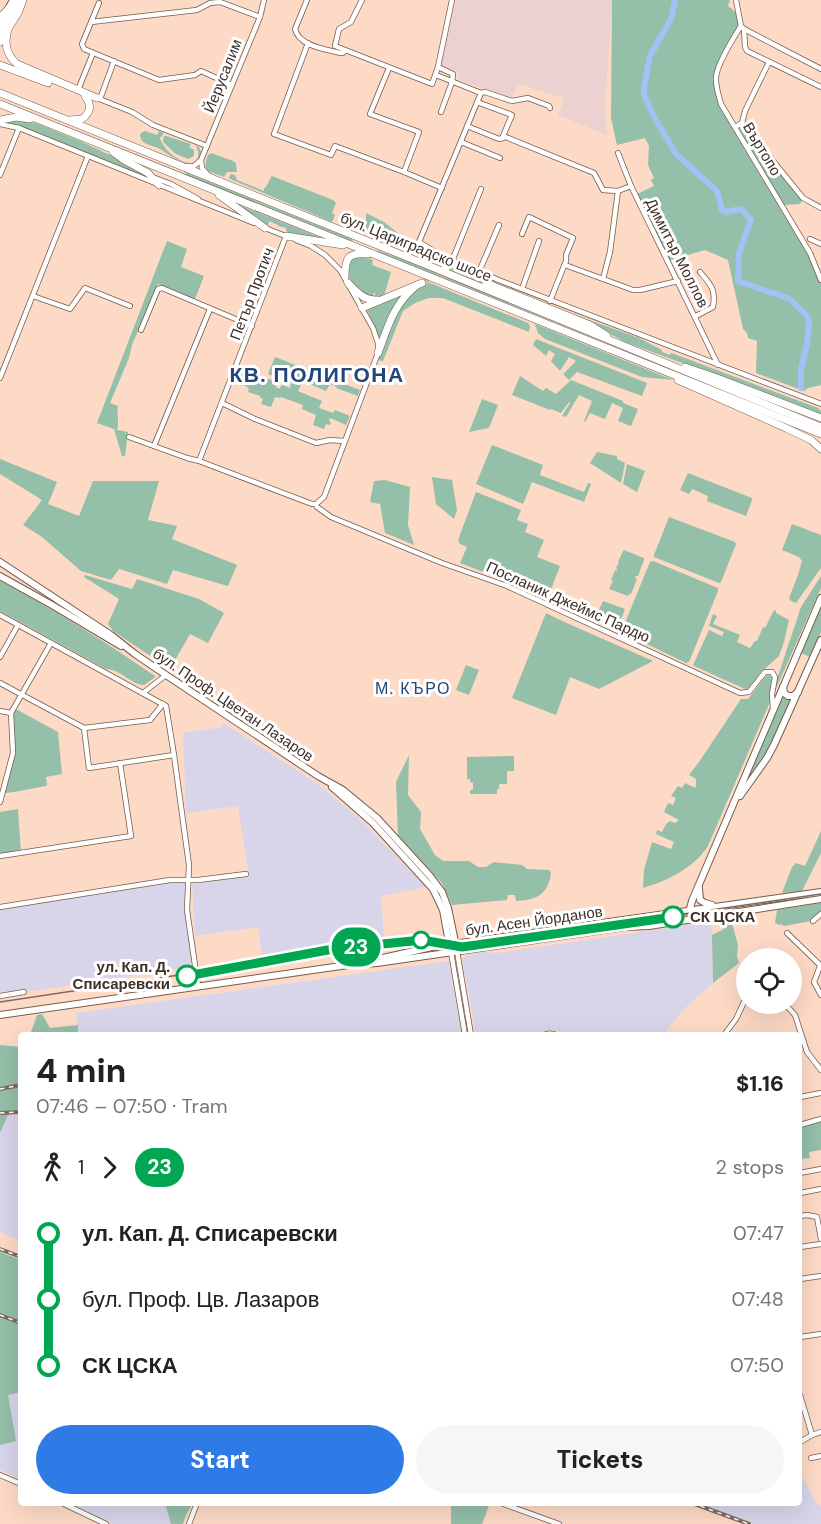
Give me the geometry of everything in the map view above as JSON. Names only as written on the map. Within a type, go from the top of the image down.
[{"type":"highway","points":[[0,42],[18,12],[21,0]]},
{"type":"highway","points":[[0,18],[12,3]]},
{"type":"highway","points":[[8,29],[5,46],[14,62],[98,99]]},
{"type":"highway","points":[[0,65],[98,99]]},
{"type":"highway","name":"бул. Цариградско шосе","points":[[0,91],[12,98],[624,346],[656,363]]},
{"type":"highway","points":[[62,118],[74,121],[85,117],[90,103],[85,96]]},
{"type":"highway","name":"бул. Цариградско шосе","points":[[0,104],[376,255],[656,363],[766,408],[821,434]]},
{"type":"highway","points":[[0,122],[16,117],[42,120]]},
{"type":"highway","points":[[103,145],[124,160],[144,170],[159,185]]},
{"type":"highway","points":[[210,188],[265,228]]},
{"type":"highway","points":[[286,236],[356,247]]},
{"type":"highway","points":[[376,255],[359,253],[350,256],[345,262],[346,280],[367,299],[380,300]]},
{"type":"highway","points":[[486,283],[590,326],[624,346]]},
{"type":"highway","points":[[362,308],[420,284],[409,291],[398,304],[378,353]]},
{"type":"highway","points":[[656,363],[687,367],[821,418]]},
{"type":"highway","points":[[656,363],[668,376],[811,440],[821,449]]},
{"type":"highway","name":"бул. Цариградско шосе","points":[[766,408],[821,427]]},
{"type":"main road","points":[[0,32],[21,0]]},
{"type":"main road","points":[[0,24],[12,3]]},
{"type":"main road","name":"бул. Проф. Цветан Лазаров","points":[[0,562],[111,634],[135,654]]},
{"type":"main road","name":"бул. Проф. Цветан Лазаров","points":[[0,576],[135,654],[318,776],[343,790],[377,818],[430,876],[446,900],[453,948]]},
{"type":"main road","points":[[689,919],[689,910],[699,884],[821,598]]},
{"type":"main road","points":[[733,806],[767,758],[821,640]]},
{"type":"main road","points":[[783,686],[784,693],[788,696],[798,693]]},
{"type":"main road","points":[[699,884],[702,902],[719,905]]},
{"type":"main road","name":"бул. Асен Йорданов","points":[[0,1015],[348,965],[378,963],[453,948],[719,905],[821,892]]},
{"type":"main road","name":"бул. Асен Йорданов","points":[[453,948],[649,926],[821,899]]},
{"type":"street","name":"Йерусалим","points":[[201,160],[260,17],[264,0]]},
{"type":"street","points":[[307,0],[296,25],[298,37],[308,43],[339,53],[345,51]]},
{"type":"street","points":[[362,0],[351,22],[339,29],[336,47],[432,84],[438,67],[452,0]]},
{"type":"street","points":[[736,0],[747,51],[821,87]]},
{"type":"street","points":[[91,22],[197,10],[210,3],[220,2],[260,17]]},
{"type":"street","points":[[99,3],[82,44],[84,49],[159,80],[195,75],[201,71],[232,85]]},
{"type":"street","points":[[742,28],[821,69]]},
{"type":"street","name":"Въртопо","points":[[742,28],[716,74],[721,104],[810,253],[821,280]]},
{"type":"street","points":[[308,43],[274,134],[331,155],[335,146],[442,188],[481,93]]},
{"type":"street","points":[[78,90],[93,53]]},
{"type":"street","points":[[114,61],[98,99],[132,112],[153,125],[207,146]]},
{"type":"street","points":[[735,127],[742,123],[770,62]]},
{"type":"street","points":[[438,67],[453,74],[441,112]]},
{"type":"street","points":[[389,68],[370,114],[419,132],[404,172]]},
{"type":"street","points":[[436,75],[481,93],[485,92],[512,101],[528,98],[550,108]]},
{"type":"street","points":[[477,102],[512,115],[503,137]]},
{"type":"street","points":[[0,122],[311,246],[325,255],[338,268],[376,335],[378,353],[324,497],[316,504],[129,437]]},
{"type":"street","points":[[742,123],[803,198],[821,208]]},
{"type":"street","points":[[467,126],[499,139],[503,137],[594,172],[603,190],[618,191],[610,252],[603,279]]},
{"type":"street","points":[[0,175],[19,128]]},
{"type":"street","points":[[461,142],[500,158]]},
{"type":"street","points":[[618,153],[631,186]]},
{"type":"street","points":[[0,378],[88,156]]},
{"type":"street","points":[[180,166],[194,166],[201,160]]},
{"type":"street","points":[[201,160],[202,168],[213,179]]},
{"type":"street","points":[[134,174],[152,177],[171,184],[196,196],[204,203]]},
{"type":"street","name":"Димитър Моллов","points":[[618,191],[631,186],[718,365]]},
{"type":"street","name":"бул. Цариградско шосе","points":[[442,188],[419,242],[437,254],[550,301],[821,406]]},
{"type":"street","points":[[432,267],[447,269],[481,189]]},
{"type":"street","points":[[522,234],[529,217],[573,238],[550,301]]},
{"type":"street","points":[[479,272],[499,225]]},
{"type":"street","name":"Петър Протич","points":[[199,461],[286,236]]},
{"type":"street","points":[[810,239],[821,244]]},
{"type":"street","points":[[522,289],[539,241]]},
{"type":"street","points":[[565,265],[633,290],[678,281]]},
{"type":"street","points":[[696,316],[713,307],[715,296],[712,286],[700,272]]},
{"type":"street","points":[[33,296],[70,309],[85,288],[130,306]]},
{"type":"street","points":[[141,330],[158,289],[162,288],[252,327]]},
{"type":"street","points":[[154,446],[210,309]]},
{"type":"street","points":[[222,403],[315,443],[330,440],[344,441]]},
{"type":"street","name":"Посланик Джеймс Пардю","points":[[317,507],[331,517],[442,563],[507,586],[740,693],[749,692],[765,672],[770,671],[775,677],[774,705]]},
{"type":"street","points":[[0,615],[163,704],[167,710],[189,865],[187,910],[198,986]]},
{"type":"street","points":[[0,657],[18,625]]},
{"type":"street","points":[[0,802],[13,753],[11,713],[51,643]]},
{"type":"street","points":[[143,693],[166,675]]},
{"type":"street","points":[[0,683],[84,728],[150,720],[163,704]]},
{"type":"street","points":[[0,711],[11,713]]},
{"type":"street","points":[[84,728],[89,768],[174,755]]},
{"type":"street","points":[[0,856],[131,836],[120,763]]},
{"type":"street","points":[[0,907],[171,880],[220,878],[246,874]]},
{"type":"street","points":[[813,921],[821,914]]},
{"type":"street","points":[[786,933],[821,966],[814,982],[821,995]]},
{"type":"street","name":"бул. Проф. Цветан Лазаров","points":[[453,948],[465,1032]]},
{"type":"street","name":"бул. Проф. Цветан Лазаров","points":[[453,948],[470,1032]]},
{"type":"street","points":[[0,996],[24,992]]},
{"type":"street","points":[[725,1032],[738,1014]]},
{"type":"street","points":[[794,1014],[801,1032]]},
{"type":"street","points":[[802,1037],[807,1052],[821,1070]]},
{"type":"street","points":[[802,1053],[807,1052]]},
{"type":"street","points":[[802,1097],[821,1093]]},
{"type":"street","points":[[802,1124],[821,1119]]},
{"type":"street","points":[[802,1173],[821,1169]]},
{"type":"street","points":[[802,1193],[821,1189]]},
{"type":"street","points":[[802,1216],[817,1217],[821,1239]]},
{"type":"street","points":[[802,1247],[821,1244]]},
{"type":"street","points":[[802,1279],[821,1276]]},
{"type":"street","points":[[802,1337],[821,1334]]},
{"type":"street","points":[[802,1402],[812,1435]]},
{"type":"street","points":[[802,1441],[820,1433],[821,1440]]},
{"type":"street","points":[[811,1458],[821,1456]]},
{"type":"street","points":[[0,1474],[18,1483]]},
{"type":"street","points":[[68,1506],[106,1524]]},
{"type":"street","points":[[189,1524],[196,1506]]},
{"type":"street","points":[[509,1506],[560,1524]]},
{"type":"shaded area","points":[[456,0],[612,0],[605,106],[607,135],[558,115],[564,98],[518,84],[511,99],[458,79],[459,72],[441,65]]},
{"type":"shaded area","points":[[222,722],[315,782],[358,817],[426,887],[381,896],[384,938],[262,959],[258,927],[195,936],[192,884],[249,876],[238,806],[186,813],[183,733],[223,727]]},
{"type":"shaded area","points":[[170,880],[189,880],[187,910],[195,966],[0,996],[0,907]]},
{"type":"shaded area","points":[[710,920],[713,983],[685,1008],[665,1032],[560,1032],[553,1030],[475,1032],[462,959],[466,955],[482,952],[497,953]]},
{"type":"shaded area","points":[[449,961],[461,1032],[78,1032],[76,1013]]},
{"type":"shaded area","points":[[8,1115],[18,1115],[18,1240],[0,1232],[0,1133]]},
{"type":"shaded area","points":[[18,1392],[18,1479],[0,1470],[0,1445],[15,1441],[8,1394]]},
{"type":"shaded area","points":[[802,1476],[821,1507],[821,1524],[753,1524],[704,1506],[802,1506]]},
{"type":"shaded area","points":[[76,1506],[166,1506],[171,1524],[113,1524]]},
{"type":"green space","points":[[612,0],[730,0],[728,6],[738,16],[739,21],[718,71],[717,91],[721,104],[734,127],[742,123],[803,198],[800,204],[782,205],[810,253],[821,280],[821,385],[804,391],[756,373],[757,341],[748,338],[743,329],[728,260],[705,250],[667,261],[635,195],[654,186],[651,180],[654,178],[648,165],[649,146],[645,138],[617,145],[611,118]]},
{"type":"green space","points":[[7,122],[36,123],[144,171],[149,176],[138,174]]},
{"type":"green space","points":[[145,131],[157,135],[159,131],[164,133],[160,138],[167,150],[179,160],[188,163],[184,163],[142,141],[141,133]]},
{"type":"green space","points":[[164,136],[191,144],[189,147],[194,150],[194,156],[188,159],[176,154],[163,142]]},
{"type":"green space","points":[[196,146],[201,152],[197,160]]},
{"type":"green space","points":[[211,153],[236,163],[237,172],[227,172],[224,177],[208,170],[206,161]]},
{"type":"green space","points":[[185,172],[352,239],[353,241],[186,175]]},
{"type":"green space","points":[[231,174],[235,175],[237,180],[264,191],[272,176],[333,200],[336,203],[332,213],[335,215],[332,222],[230,179]]},
{"type":"green space","points":[[234,203],[329,241],[287,234],[286,228],[269,221],[268,226]]},
{"type":"green space","points":[[366,213],[384,222],[404,238],[402,240],[389,231],[385,231],[387,234],[384,237],[366,231]]},
{"type":"green space","points":[[167,241],[187,249],[181,267],[204,276],[195,299],[158,284],[110,403],[118,406],[117,430],[128,432],[125,456],[122,456],[114,429],[97,423]]},
{"type":"green space","points":[[377,250],[418,265],[674,370],[378,252]]},
{"type":"green space","points":[[363,256],[373,260],[372,265],[391,272],[384,296],[375,298],[374,293],[372,297],[368,296],[355,286],[348,276],[347,266],[353,257]]},
{"type":"green space","points":[[452,265],[570,313],[639,338],[662,352],[677,355],[818,408],[821,411],[821,417],[625,342],[590,323],[485,286],[449,269]]},
{"type":"green space","points":[[430,283],[528,323],[529,332],[443,298],[429,298],[403,311],[383,361],[378,360],[399,308],[411,293]]},
{"type":"green space","points":[[404,294],[380,342],[368,308]]},
{"type":"green space","points":[[535,324],[673,380],[642,377],[545,339],[538,333]]},
{"type":"green space","points":[[536,339],[647,383],[642,396],[577,372],[569,380],[563,374],[576,361],[569,357],[560,371],[551,361],[555,354],[549,350],[546,356],[533,345]]},
{"type":"green space","points":[[275,357],[360,390],[358,396],[330,384],[326,391],[303,381],[298,391],[322,401],[319,408],[333,413],[335,410],[350,416],[346,425],[330,418],[330,425],[326,424],[324,429],[313,425],[316,415],[302,409],[303,405],[281,397],[275,397],[271,407],[261,404],[263,399],[260,396],[248,392],[249,389],[246,386],[234,382],[238,371],[274,381],[279,389],[282,385],[290,388],[291,383],[268,374]]},
{"type":"green space","points":[[520,376],[543,391],[546,388],[556,394],[571,380],[638,409],[631,426],[618,421],[623,408],[612,403],[605,419],[590,413],[585,422],[592,401],[579,395],[566,417],[562,416],[569,402],[561,413],[512,395]]},
{"type":"green space","points":[[482,399],[498,405],[489,428],[469,432]]},
{"type":"green space","points":[[492,445],[543,465],[540,475],[584,492],[588,483],[591,484],[584,502],[532,482],[523,504],[476,484]]},
{"type":"green space","points":[[597,452],[617,456],[617,459],[625,463],[621,483],[590,463]]},
{"type":"green space","points":[[0,459],[57,482],[48,504],[79,516],[93,481],[159,481],[148,520],[177,526],[172,539],[237,565],[228,586],[173,570],[167,584],[119,569],[111,580],[81,571],[42,537],[23,525],[42,500],[0,474]]},
{"type":"green space","points":[[627,464],[645,471],[637,492],[623,484]]},
{"type":"green space","points":[[688,473],[752,498],[746,516],[707,501],[708,496],[692,489],[689,494],[680,490]]},
{"type":"green space","points":[[432,477],[452,480],[457,510],[454,519],[436,504]]},
{"type":"green space","points":[[385,480],[410,487],[408,525],[414,545],[385,533],[380,504],[370,502],[374,481]]},
{"type":"green space","points":[[476,492],[521,510],[517,520],[528,524],[525,532],[544,540],[537,557],[560,566],[548,597],[460,563],[467,547],[460,544],[458,540]]},
{"type":"green space","points":[[669,517],[735,542],[721,582],[654,557]]},
{"type":"green space","points":[[792,524],[821,535],[821,568],[796,603],[789,598],[802,561],[799,557],[782,550]]},
{"type":"green space","points":[[624,550],[644,558],[631,594],[628,596],[609,589]]},
{"type":"green space","points":[[653,561],[718,588],[689,662],[686,663],[622,630],[650,562]]},
{"type":"green space","points":[[85,575],[132,589],[137,579],[199,599],[224,613],[208,643],[190,634],[170,669],[113,631],[108,624],[119,599],[84,577]]},
{"type":"green space","points":[[821,576],[821,588],[774,693],[801,607]]},
{"type":"green space","points":[[0,580],[96,637],[155,676],[154,678],[144,685],[135,683],[0,611]]},
{"type":"green space","points":[[603,601],[625,609],[618,628],[615,629],[596,621]]},
{"type":"green space","points":[[821,606],[821,632],[810,657],[801,653]]},
{"type":"green space","points":[[774,610],[789,620],[784,642],[779,656],[760,673],[750,688],[745,689],[693,665],[709,630],[722,636],[724,632],[709,626],[713,614],[717,616],[713,624],[740,635],[737,642],[750,648],[757,641]]},
{"type":"green space","points":[[546,613],[653,661],[599,689],[570,677],[556,715],[512,698]]},
{"type":"green space","points":[[466,665],[479,670],[469,695],[456,690]]},
{"type":"green space","points":[[767,675],[771,676],[772,680],[770,702],[708,846],[695,861],[679,873],[643,888],[644,870],[652,842],[671,849],[674,842],[656,834],[657,830],[662,832],[670,821],[675,823],[679,820],[664,812],[668,803],[673,805],[676,798],[671,796],[678,786],[682,788],[685,783],[695,788],[696,779],[689,775],[741,699],[748,699]]},
{"type":"green space","points":[[783,694],[791,699],[766,754],[745,784]]},
{"type":"green space","points":[[14,708],[58,732],[62,774],[46,777],[47,786],[3,793],[13,753],[11,713]]},
{"type":"green space","points":[[409,755],[408,795],[421,812],[420,829],[435,855],[443,861],[469,861],[478,867],[486,867],[494,862],[522,865],[527,869],[549,870],[551,873],[547,887],[540,895],[516,901],[515,895],[508,895],[507,900],[452,905],[442,883],[398,835],[396,782]]},
{"type":"green space","points":[[514,756],[514,771],[507,771],[507,784],[499,784],[497,794],[470,794],[470,790],[473,790],[473,783],[467,779],[467,757]]},
{"type":"green space","points":[[18,809],[21,853],[0,856],[0,812]]},
{"type":"green space","points":[[821,831],[821,853],[802,891],[782,893],[792,867],[796,863],[805,866]]},
{"type":"green space","points":[[821,903],[821,912],[811,921],[784,926],[775,923],[777,910]]},
{"type":"green space","points":[[730,916],[738,945],[736,965],[713,983],[712,935],[724,929],[727,922],[726,917]]},
{"type":"green space","points":[[42,1014],[50,1028],[78,1025],[78,1032],[31,1032],[37,1015]]},
{"type":"green space","points":[[0,1045],[18,1047],[18,1111],[8,1115],[0,1133]]},
{"type":"green space","points":[[821,1119],[821,1150],[809,1152],[810,1158],[802,1159],[802,1124]]},
{"type":"green space","points":[[0,1252],[18,1259],[18,1393],[8,1395],[16,1441],[0,1445]]},
{"type":"green space","points":[[166,1506],[191,1506],[183,1524],[171,1524]]},
{"type":"green space","points":[[451,1506],[489,1506],[482,1524],[451,1524]]},
{"type":"waterway","name":"Въртопо","points":[[675,0],[671,19],[650,56],[644,94],[653,115],[676,154],[717,191],[722,210],[726,212],[741,209],[751,220],[739,253],[738,281],[790,299],[807,316],[809,322],[801,369],[801,388]]},
{"type":"tunnel","points":[[422,283],[440,276],[454,274],[468,276],[486,283]]},
{"type":"tram line","points":[[0,1002],[232,967],[332,947],[421,938],[462,946],[821,894]]},
{"type":"tram line","name":"23","points":[[187,976],[333,949],[422,940],[462,947],[673,917]]},
{"type":"railway","points":[[0,1089],[18,1086]]},
{"type":"railway","points":[[0,1113],[18,1112]]},
{"type":"railway","points":[[0,1249],[18,1256]]},
{"type":"railway","points":[[0,1315],[18,1322]]},
{"type":"railway","points":[[700,1506],[749,1524]]},
{"type":"place","name":"СК ЦСКА","points":[[673,917]]},
{"type":"place","name":"ул. Кап. Д. Списаревски","points":[[187,976]]},
{"type":"district","name":"КВ. ПОЛИГОНА","points":[[317,375]]},
{"type":"district","name":"М. КЪРО","points":[[413,688]]}]
